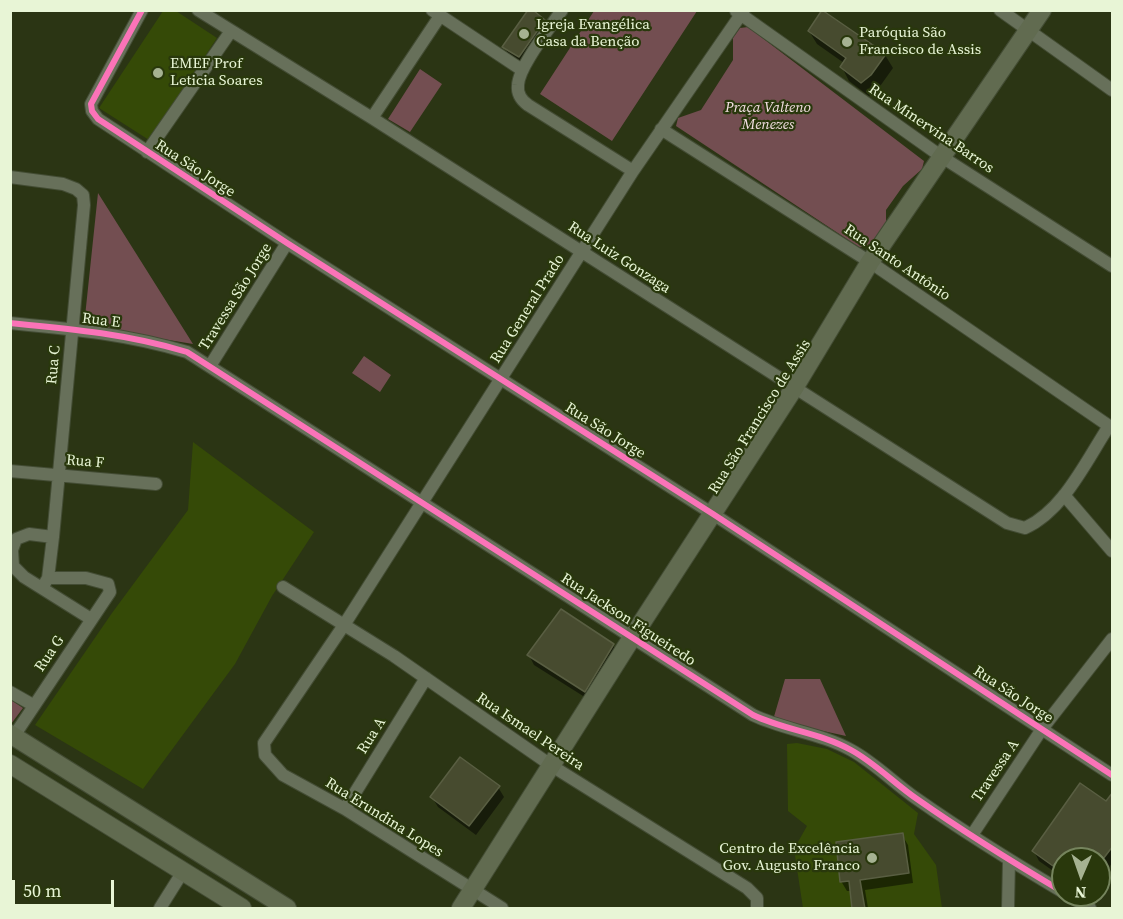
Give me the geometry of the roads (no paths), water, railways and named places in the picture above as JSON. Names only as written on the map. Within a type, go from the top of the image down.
[{"type":"street","name":"Rua São Jorge","points":[[142,10],[91,104],[93,114],[98,119],[287,243],[713,514],[1113,775]]},
{"type":"street","name":"Rua Luiz Gonzaga","points":[[198,10],[372,118],[1007,523],[1024,528],[1043,516],[1064,495]]},
{"type":"street","points":[[562,10],[522,70],[518,86],[522,101],[633,171]]},
{"type":"street","points":[[1000,10],[1113,90]]},
{"type":"street","name":"Rua São Francisco de Assis","points":[[461,909],[633,636],[794,388],[870,262],[1042,10]]},
{"type":"street","name":"Rua General Prado","points":[[264,743],[344,625],[633,171],[740,12]]},
{"type":"street","name":"Rua Minervina Barros","points":[[740,12],[942,157],[1113,266]]},
{"type":"street","points":[[372,118],[436,13],[522,70]]},
{"type":"street","points":[[147,152],[231,31]]},
{"type":"street","name":"Rua Santo Antônio","points":[[661,129],[870,262],[1111,427]]},
{"type":"street","name":"Rua C","points":[[10,177],[63,184],[76,189],[82,195],[83,215],[73,329],[53,537],[45,583]]},
{"type":"street","name":"Travessa São Jorge","points":[[210,366],[287,243]]},
{"type":"street","name":"Rua E","points":[[10,323],[148,340],[187,352]]},
{"type":"street","name":"Rua Jackson Figueiredo","points":[[187,352],[753,715],[771,724],[831,741],[853,751],[917,799],[1051,885]]},
{"type":"street","points":[[1111,427],[1064,495],[1113,551]]},
{"type":"street","name":"Rua F","points":[[10,471],[156,484]]},
{"type":"street","points":[[45,583],[86,578],[108,584],[109,596],[91,619],[45,583],[17,572],[13,566],[12,550],[16,539],[29,534],[53,537]]},
{"type":"street","name":"Rua Ismael Pereira","points":[[283,587],[426,678],[552,766],[740,883],[755,895],[757,905]]},
{"type":"street","name":"Rua G","points":[[12,735],[91,619]]},
{"type":"street","name":"Travessa A","points":[[972,835],[1042,729],[1113,639]]},
{"type":"street","name":"Rua A","points":[[345,809],[426,678]]},
{"type":"street","points":[[10,692],[33,705]]},
{"type":"street","points":[[12,735],[286,909]]},
{"type":"street","name":"Rua Erundina Lopes","points":[[264,743],[265,755],[283,775],[345,809],[502,909]]},
{"type":"street","points":[[10,764],[242,909]]},
{"type":"street","points":[[1008,909],[1009,860]]},
{"type":"street","points":[[160,909],[182,873]]},
{"type":"place","name":"Igreja Evangélica Casa da Benção","points":[[524,34]]},
{"type":"place","name":"Paróquia São Francisco de Assis","points":[[847,42]]},
{"type":"place","name":"EMEF Prof Leticia Soares","points":[[158,73]]},
{"type":"place","name":"Centro de Excelência Gov. Augusto Franco","points":[[872,858]]},
{"type":"park label","name":"Praça Valteno Menezes","points":[[768,116]]}]
